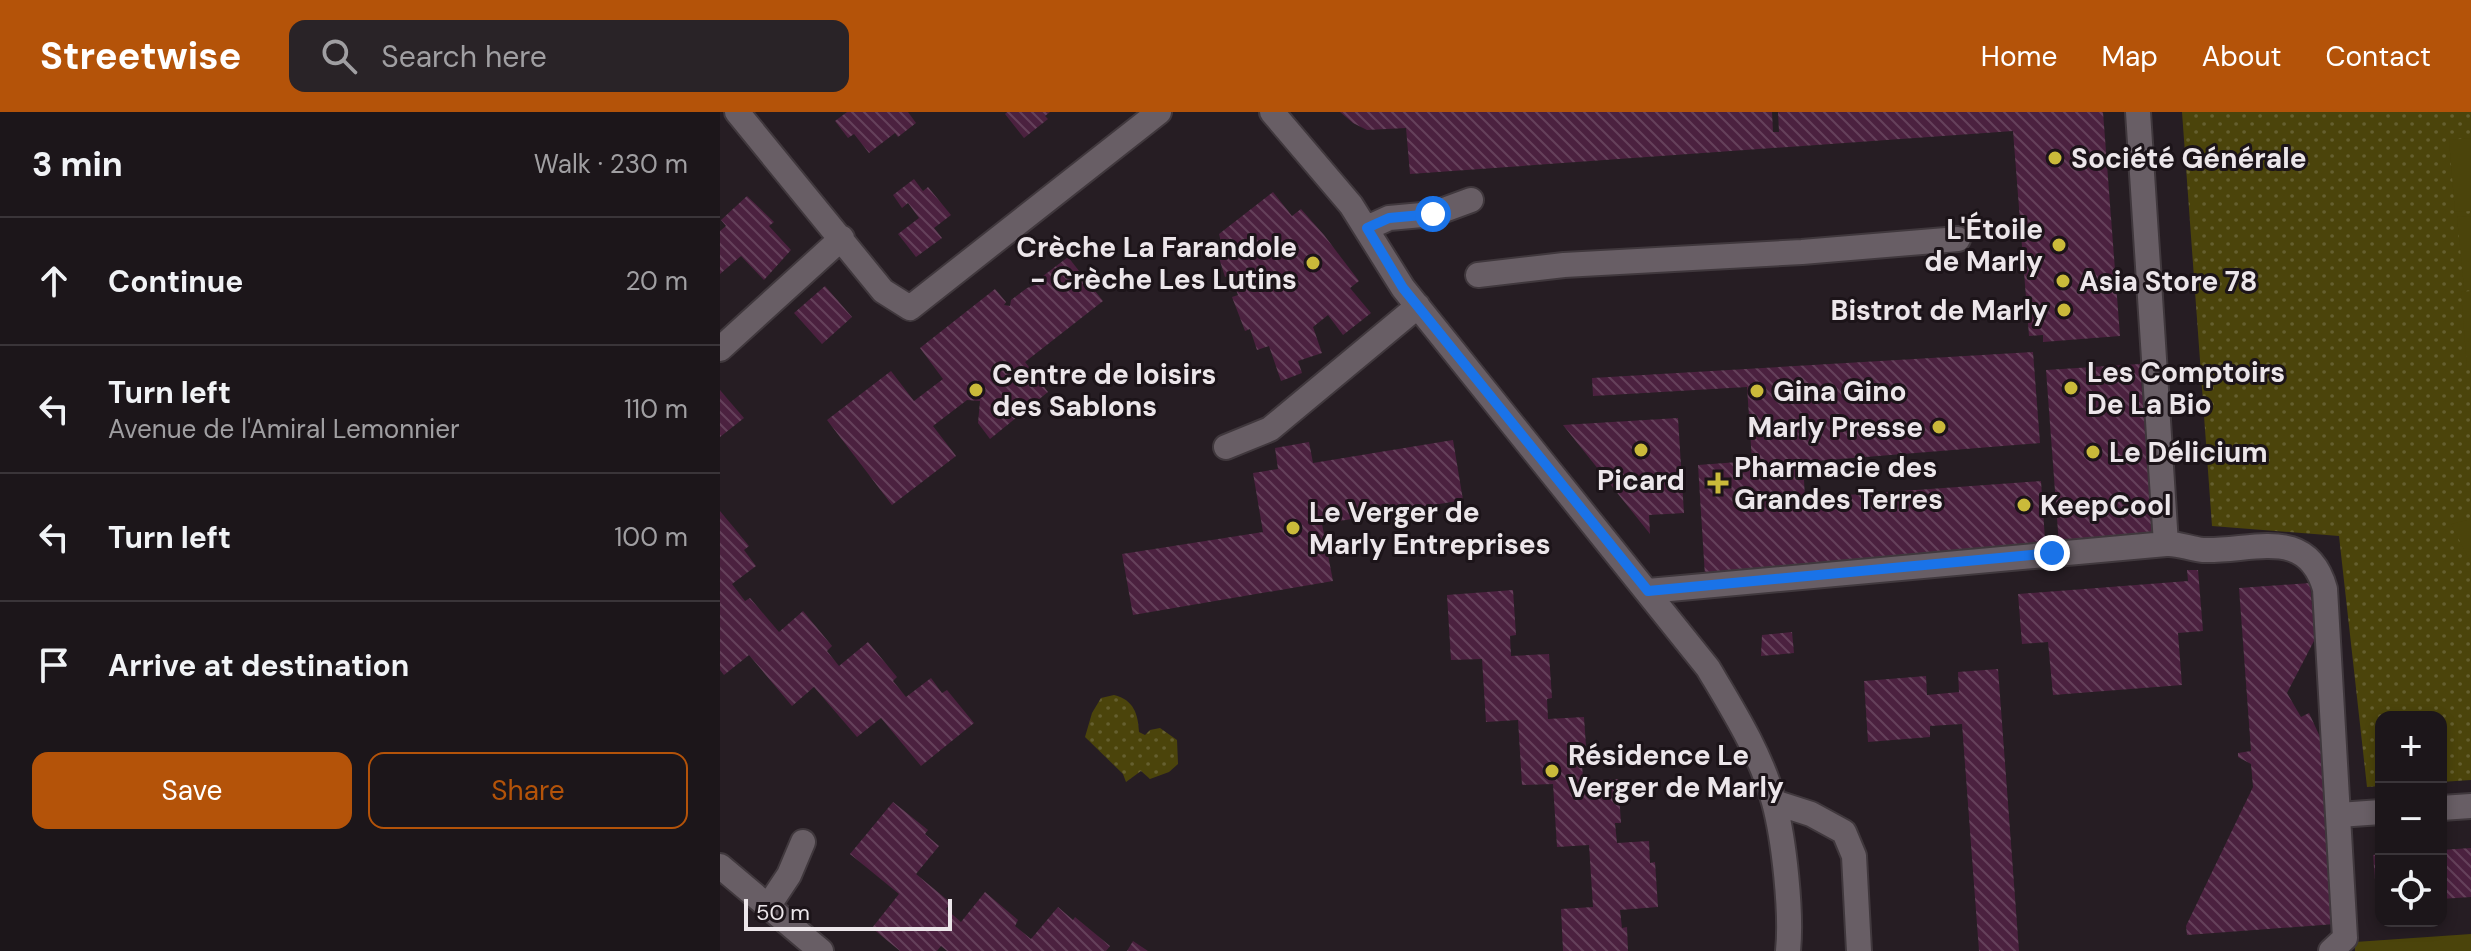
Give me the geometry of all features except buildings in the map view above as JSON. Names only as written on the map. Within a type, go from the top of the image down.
[{"type":"street","points":[[737,112],[883,291],[905,308],[1159,112]]},
{"type":"street","points":[[1272,112],[1337,187],[1367,228],[1403,288],[1708,668],[1744,728],[1774,802],[1786,877],[1788,951]]},
{"type":"street","points":[[2138,112],[2166,544]]},
{"type":"street","points":[[1367,228],[1389,218],[1433,214],[1471,200]]},
{"type":"street","points":[[720,349],[842,238]]},
{"type":"street","points":[[1478,275],[1564,265],[1802,252],[1958,239]]},
{"type":"street","points":[[1226,447],[1270,429],[1418,306]]},
{"type":"street","points":[[1648,591],[2181,543],[2200,550],[2284,546],[2300,551],[2320,569],[2325,589],[2345,938],[2331,951]]},
{"type":"street","points":[[1774,802],[1804,811],[1844,832],[1854,856],[1859,951]]},
{"type":"street","points":[[2447,808],[2471,806]]},
{"type":"street","points":[[2339,815],[2375,812]]},
{"type":"street","points":[[767,908],[789,875],[803,842]]},
{"type":"street","points":[[720,866],[821,951]]},
{"type":"shaded area","points":[[2182,112],[2471,112],[2471,780],[2447,782],[2447,711],[2375,711],[2375,786],[2367,787],[2339,536],[2212,526]]},
{"type":"shaded area","points":[[2471,138],[2471,211],[2455,212],[2449,140]]},
{"type":"shaded area","points":[[2471,216],[2471,288],[2464,288],[2457,217]]},
{"type":"shaded area","points":[[2471,291],[2471,367],[2467,367],[2461,292]]},
{"type":"shaded area","points":[[2471,519],[2471,563],[2451,524]]},
{"type":"shaded area","points":[[1114,695],[1126,700],[1134,709],[1139,732],[1145,735],[1150,730],[1160,728],[1177,740],[1178,764],[1169,772],[1150,779],[1141,771],[1126,782],[1123,774],[1085,737],[1092,713],[1101,698]]},
{"type":"shaded area","points":[[2471,934],[2471,951],[2355,951],[2355,942]]},
{"type":"place","name":"Société Générale","points":[[2055,158]]},
{"type":"place","name":"L'Étoile de Marly","points":[[2059,245]]},
{"type":"place","name":"Crèche La Farandole - Crèche Les Lutins","points":[[1313,263]]},
{"type":"place","name":"Asia Store 78","points":[[2063,281]]},
{"type":"place","name":"Bistrot de Marly","points":[[2064,310]]},
{"type":"place","name":"Les Comptoirs De La Bio","points":[[2071,388]]},
{"type":"place","name":"Centre de loisirs des Sablons","points":[[976,390]]},
{"type":"place","name":"Gina Gino","points":[[1757,391]]},
{"type":"place","name":"Marly Presse","points":[[1939,427]]},
{"type":"place","name":"Picard","points":[[1641,450]]},
{"type":"place","name":"Le Délicium","points":[[2093,452]]},
{"type":"place","name":"Pharmacie des Grandes Terres","points":[[1718,483]]},
{"type":"place","name":"KeepCool","points":[[2024,505]]},
{"type":"place","name":"Le Verger de Marly Entreprises","points":[[1293,528]]},
{"type":"place","name":"Résidence Le Verger de Marly","points":[[1552,771]]},
{"type":"route","points":[[1433,214],[1389,218],[1367,228],[1403,288],[1648,591],[2052,553]]}]
